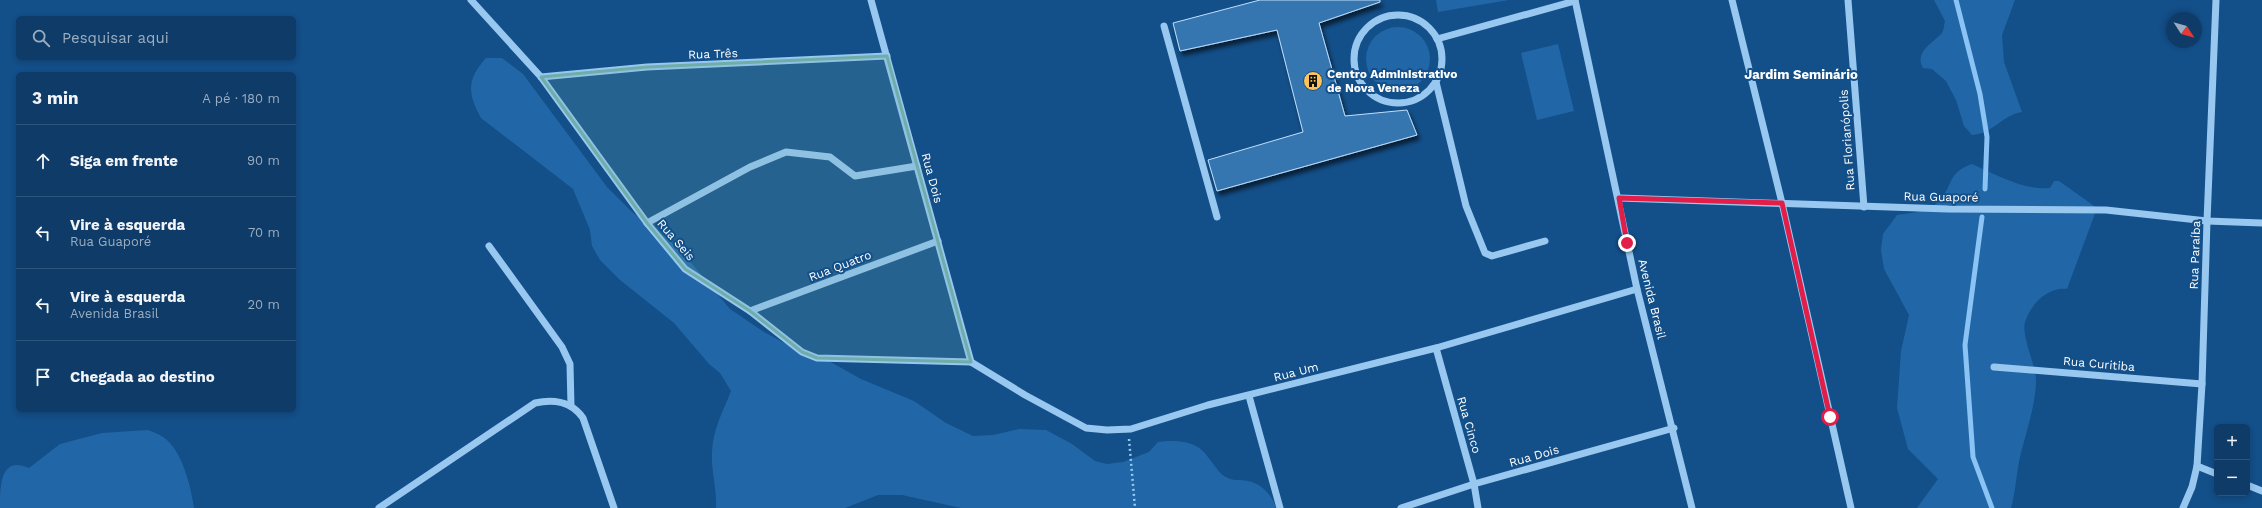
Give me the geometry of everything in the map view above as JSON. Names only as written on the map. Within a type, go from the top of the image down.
[{"type":"street","name":"Rua Seis","points":[[471,0],[541,77],[647,223],[685,269],[750,311],[802,352],[817,358],[971,362]]},
{"type":"street","name":"Rua Dois","points":[[872,0],[971,362]]},
{"type":"street","points":[[1437,39],[1575,0]]},
{"type":"street","name":"Avenida Brasil","points":[[1575,0],[1619,198],[1637,289],[1674,428],[1692,508]]},
{"type":"street","points":[[1732,0],[1782,203],[1851,508]]},
{"type":"street","name":"Rua Florianópolis","points":[[1848,0],[1864,207]]},
{"type":"street","name":"Rua Paraíba","points":[[2184,508],[2192,487],[2197,466],[2202,384],[2216,0]]},
{"type":"street","points":[[1400,15],[1415,19],[1428,27],[1437,39],[1442,53],[1441,68],[1436,82],[1427,92],[1415,100],[1401,103],[1387,102],[1374,97],[1364,87],[1357,75],[1354,61],[1356,47],[1362,34],[1372,24],[1385,17],[1400,15]]},
{"type":"street","points":[[1164,26],[1217,217]]},
{"type":"street","name":"Rua Três","points":[[541,77],[647,68],[887,56]]},
{"type":"street","points":[[1436,82],[1466,206],[1485,253],[1492,256],[1546,241]]},
{"type":"street","points":[[647,223],[750,167],[786,152],[830,157],[855,176],[917,166]]},
{"type":"street","name":"Rua Guaporé","points":[[1619,198],[1864,207],[2106,210],[2207,221],[2262,222]]},
{"type":"street","name":"Rua Quatro","points":[[750,311],[938,241]]},
{"type":"street","points":[[489,246],[562,347],[570,364],[571,406]]},
{"type":"street","name":"Rua Um","points":[[971,362],[1025,395],[1086,428],[1107,430],[1127,429],[1208,405],[1249,396],[1436,348],[1637,289]]},
{"type":"street","name":"Rua Cinco","points":[[1436,348],[1474,484],[1478,508]]},
{"type":"street","name":"Rua Curitiba","points":[[1994,367],[2202,384]]},
{"type":"street","points":[[1249,396],[1280,508]]},
{"type":"street","points":[[379,508],[535,403],[548,400],[559,401],[578,410],[588,426],[614,508]]},
{"type":"street","name":"Rua Dois","points":[[1401,508],[1474,484],[1674,428]]},
{"type":"street","points":[[2197,466],[2214,473]]},
{"type":"street","points":[[2250,486],[2262,491]]},
{"type":"path","points":[[1127,429],[1135,508]]},
{"type":"highlighted area","points":[[887,56],[971,362],[817,358],[802,352],[750,311],[685,269],[647,223],[541,77],[647,67]]},
{"type":"shaded area","points":[[1436,0],[1509,0],[1438,12]]},
{"type":"shaded area","points":[[1934,0],[2015,0],[2002,35],[2004,62],[2022,112],[2009,117],[1979,134],[1972,135],[1964,126],[1956,100],[1946,81],[1932,69],[1923,68],[1921,62],[1921,57],[1926,48],[1942,33],[1944,28],[1945,21]]},
{"type":"shaded area","points":[[1398,27],[1416,33],[1424,41],[1430,59],[1424,77],[1416,85],[1398,91],[1380,85],[1372,77],[1366,59],[1372,41],[1380,33]]},
{"type":"shaded area","points":[[1558,44],[1574,111],[1537,120],[1521,53]]},
{"type":"shaded area","points":[[486,58],[502,58],[523,74],[607,187],[632,212],[657,230],[681,251],[730,309],[764,332],[801,352],[827,360],[861,379],[914,401],[946,423],[973,436],[993,435],[1019,429],[1046,430],[1072,444],[1095,461],[1107,464],[1123,462],[1149,452],[1158,442],[1179,441],[1192,444],[1203,451],[1224,476],[1230,479],[1253,482],[1262,487],[1272,499],[1276,508],[961,508],[902,495],[878,495],[845,508],[716,508],[716,494],[712,466],[714,435],[731,391],[720,373],[709,364],[674,323],[620,280],[600,260],[592,246],[590,230],[573,189],[481,118],[473,101],[471,86],[475,73]]},
{"type":"shaded area","points":[[1972,164],[2010,181],[2030,187],[2050,188],[2054,181],[2059,181],[2097,208],[2067,289],[2053,291],[2041,298],[2031,309],[2025,322],[2025,336],[2036,376],[2036,382],[2032,411],[2020,457],[2011,508],[1917,508],[1938,479],[1908,449],[1897,408],[1901,351],[1909,315],[1884,269],[1881,250],[1883,234],[1897,215],[1919,212],[1938,202],[1958,171]]},
{"type":"shaded area","points":[[148,430],[163,437],[175,450],[188,479],[194,508],[0,508],[0,491],[4,475],[7,469],[12,466],[19,465],[29,468],[60,444],[102,433]]},
{"type":"building","name":"Centro Administrativo de Nova Veneza","points":[[1260,0],[1380,0],[1380,2],[1319,23],[1345,116],[1407,110],[1417,135],[1217,191],[1208,160],[1303,132],[1277,30],[1180,51],[1173,23]]},
{"type":"waterway","points":[[1956,0],[1980,94],[1987,137],[1985,189]]},
{"type":"waterway","points":[[1982,217],[1965,345],[1973,457],[1992,508]]},
{"type":"place","name":"Centro Administrativo de Nova Veneza","points":[[1313,81]]},
{"type":"district","name":"Jardim Seminário","points":[[1801,74]]},
{"type":"route","points":[[1627,243],[1619,198],[1782,203],[1830,417]]}]
